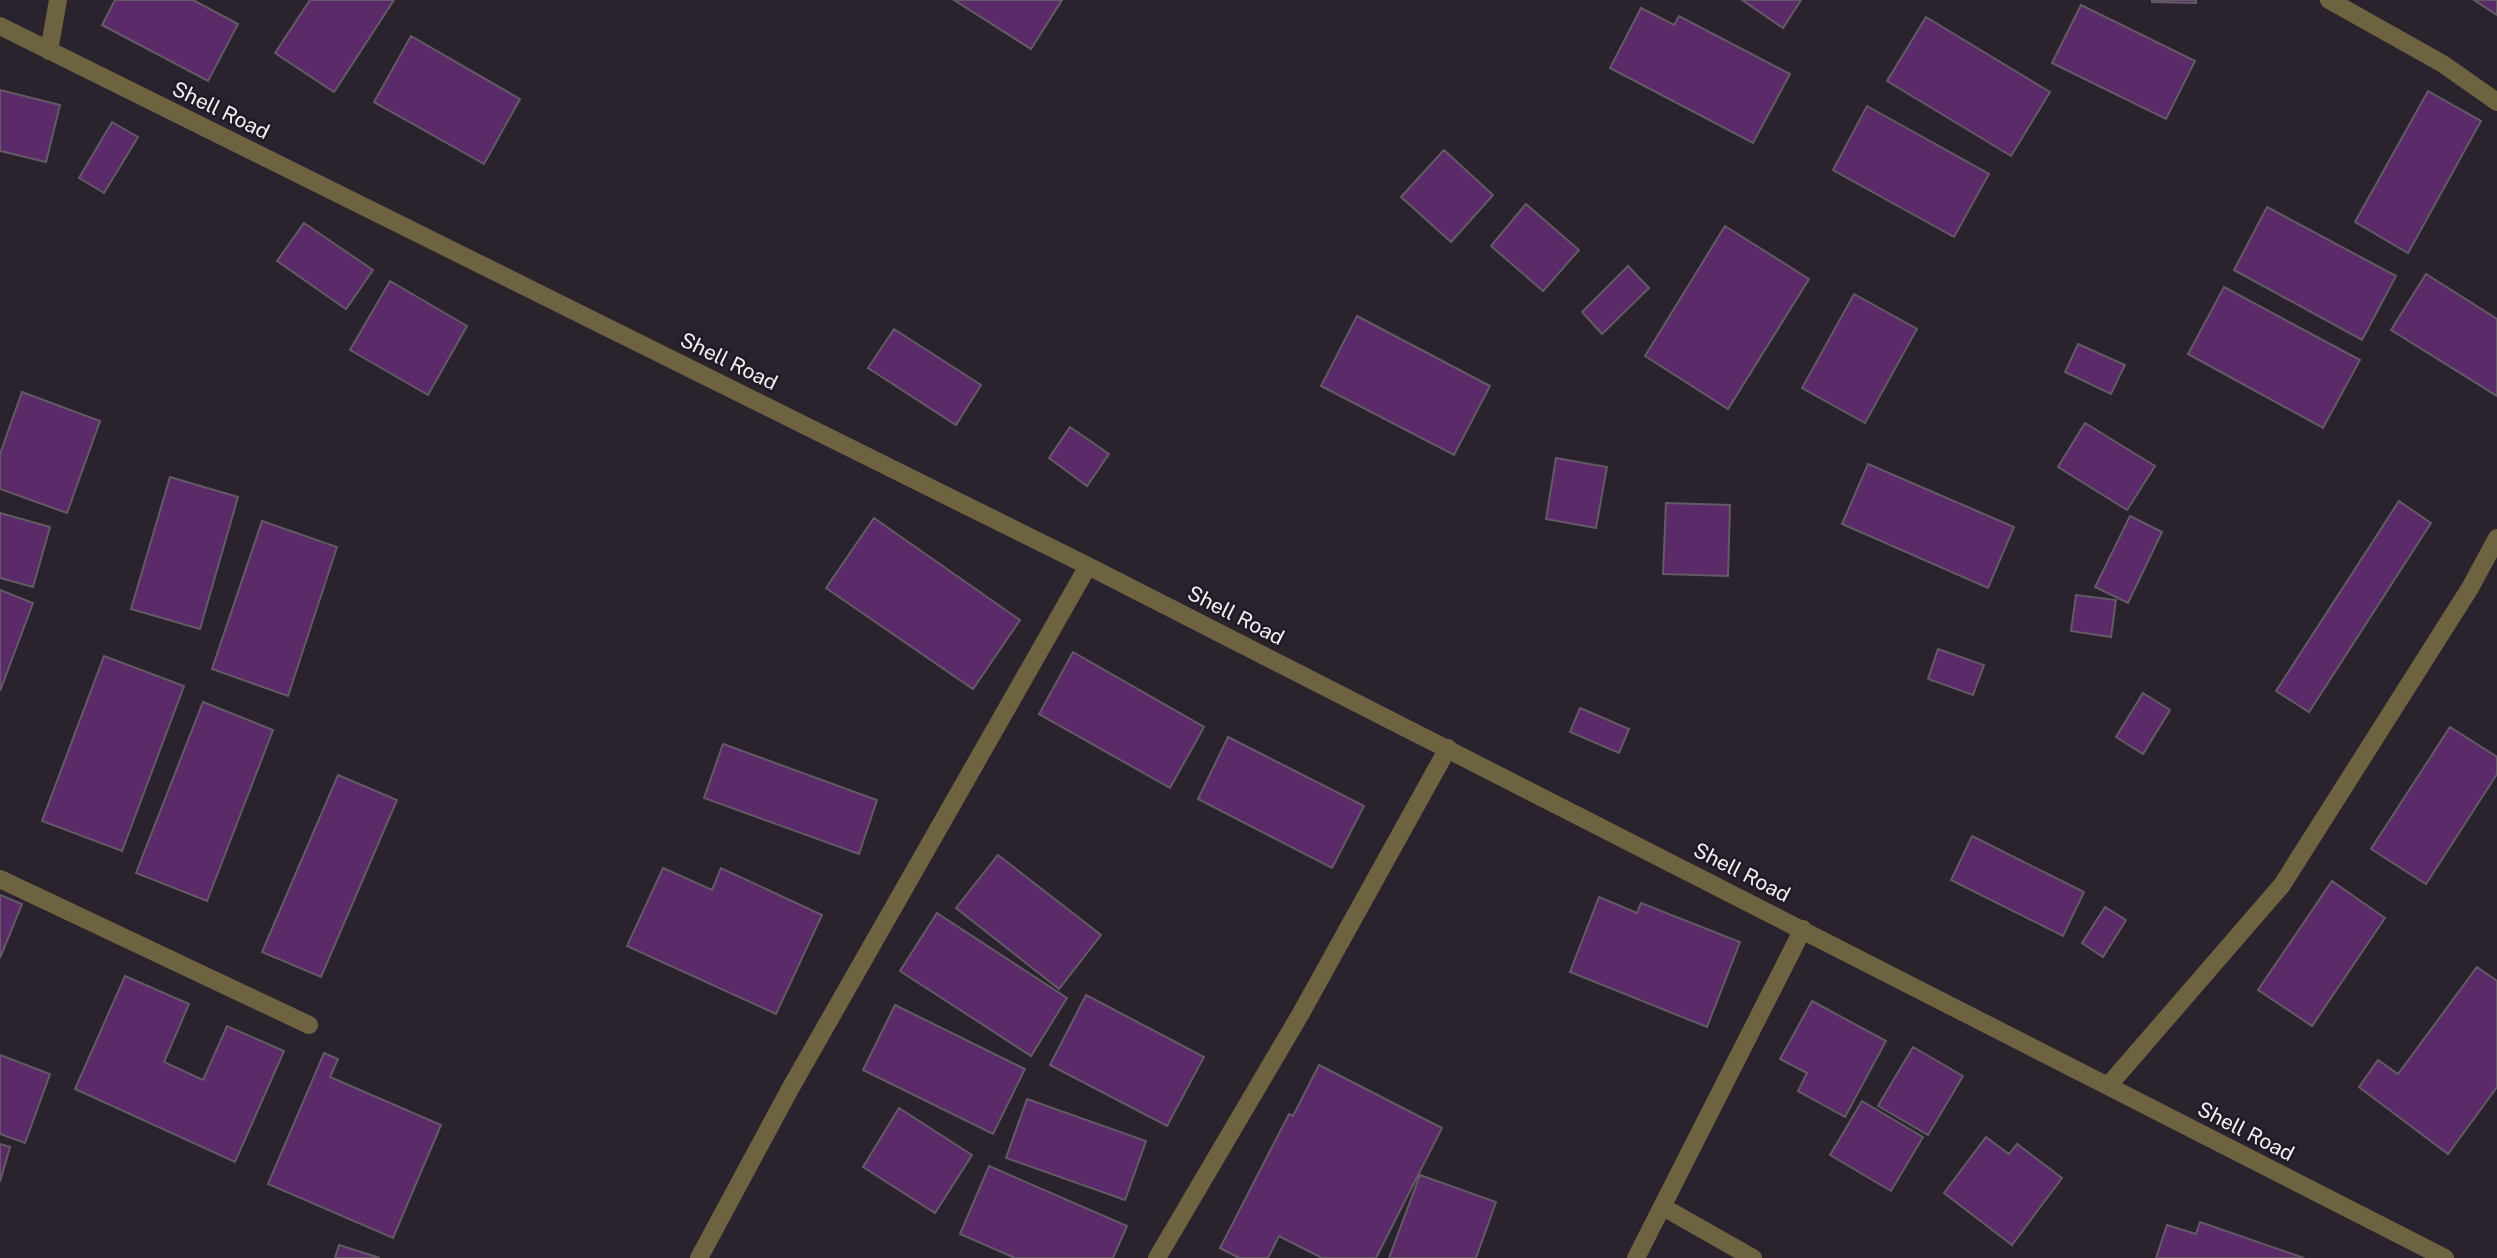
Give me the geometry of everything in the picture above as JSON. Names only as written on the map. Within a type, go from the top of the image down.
[{"type":"street","points":[[49,51],[58,0]]},
{"type":"street","points":[[2329,0],[2442,64],[2497,102]]},
{"type":"street","name":"Shell Road","points":[[0,26],[1088,566],[2445,1258]]},
{"type":"street","points":[[2108,1086],[2282,885],[2470,588],[2497,538]]},
{"type":"street","points":[[699,1258],[790,1089],[1088,566]]},
{"type":"street","points":[[1157,1258],[1300,1015],[1448,748]]},
{"type":"street","points":[[0,879],[309,1025]]},
{"type":"street","points":[[1636,1258],[1803,929]]},
{"type":"street","points":[[1663,1207],[1753,1258]]},
{"type":"building","points":[[115,0],[193,0],[238,24],[208,81],[102,25]]},
{"type":"building","points":[[310,0],[394,0],[334,92],[275,53]]},
{"type":"building","points":[[954,0],[1062,0],[1031,49]]},
{"type":"building","points":[[1742,0],[1801,0],[1783,28]]},
{"type":"building","points":[[2196,0],[2196,3],[2152,2]]},
{"type":"building","points":[[2474,0],[2497,0],[2497,15]]},
{"type":"building","points":[[2081,5],[2195,61],[2166,119],[2052,63]]},
{"type":"building","points":[[1641,8],[1674,25],[1679,16],[1790,74],[1753,143],[1610,68]]},
{"type":"building","points":[[1926,17],[2050,92],[2011,156],[1887,81]]},
{"type":"building","points":[[411,36],[520,99],[484,164],[374,102]]},
{"type":"building","points":[[0,90],[60,105],[46,162],[0,151]]},
{"type":"building","points":[[2428,91],[2481,121],[2408,253],[2355,222]]},
{"type":"building","points":[[1867,106],[1989,174],[1954,237],[1833,170]]},
{"type":"building","points":[[112,122],[138,137],[104,193],[79,178]]},
{"type":"building","points":[[1444,150],[1493,195],[1451,242],[1401,197]]},
{"type":"building","points":[[1526,204],[1579,250],[1543,291],[1491,246]]},
{"type":"building","points":[[2267,207],[2396,276],[2362,340],[2234,270]]},
{"type":"building","points":[[304,223],[373,270],[346,309],[277,261]]},
{"type":"building","points":[[1725,226],[1809,279],[1728,409],[1645,356]]},
{"type":"building","points":[[1628,266],[1649,288],[1602,334],[1582,312]]},
{"type":"building","points":[[2426,274],[2497,319],[2497,396],[2391,330]]},
{"type":"building","points":[[390,281],[467,326],[428,395],[350,350]]},
{"type":"building","points":[[2224,287],[2360,360],[2323,428],[2188,354]]},
{"type":"building","points":[[1854,294],[1917,329],[1865,423],[1802,388]]},
{"type":"building","points":[[1357,316],[1490,386],[1454,455],[1321,386]]},
{"type":"building","points":[[894,329],[981,385],[956,425],[868,368]]},
{"type":"building","points":[[2078,344],[2125,365],[2111,394],[2065,372]]},
{"type":"building","points":[[22,392],[100,421],[67,513],[0,489],[0,454]]},
{"type":"building","points":[[2085,423],[2155,466],[2127,510],[2058,467]]},
{"type":"building","points":[[1070,427],[1109,454],[1087,486],[1049,458]]},
{"type":"building","points":[[1556,458],[1607,467],[1596,528],[1546,519]]},
{"type":"building","points":[[1868,464],[2014,527],[1988,588],[1842,524]]},
{"type":"building","points":[[170,477],[238,497],[200,629],[131,609]]},
{"type":"building","points":[[2399,501],[2431,523],[2309,712],[2276,691]]},
{"type":"building","points":[[1666,503],[1730,505],[1728,576],[1663,574]]},
{"type":"building","points":[[0,513],[50,527],[33,587],[0,578]]},
{"type":"building","points":[[2130,516],[2162,532],[2128,603],[2095,587]]},
{"type":"building","points":[[874,518],[1020,620],[973,689],[826,588]]},
{"type":"building","points":[[262,521],[337,547],[288,696],[212,669]]},
{"type":"building","points":[[0,590],[33,603],[0,691]]},
{"type":"building","points":[[2076,595],[2116,600],[2111,637],[2071,631]]},
{"type":"building","points":[[1938,649],[1984,665],[1973,695],[1928,679]]},
{"type":"building","points":[[1073,652],[1204,727],[1170,788],[1039,714]]},
{"type":"building","points":[[104,656],[184,686],[122,851],[42,821]]},
{"type":"building","points":[[2143,693],[2170,710],[2143,754],[2116,737]]},
{"type":"building","points":[[203,702],[273,730],[207,901],[136,873]]},
{"type":"building","points":[[1580,708],[1629,729],[1619,753],[1570,732]]},
{"type":"building","points":[[2450,727],[2497,757],[2497,774],[2426,884],[2371,849]]},
{"type":"building","points":[[1228,737],[1364,806],[1332,868],[1198,799]]},
{"type":"building","points":[[723,744],[877,800],[859,854],[704,798]]},
{"type":"building","points":[[338,775],[397,800],[321,977],[262,952]]},
{"type":"building","points":[[1972,836],[2084,892],[2063,936],[1951,880]]},
{"type":"building","points":[[998,855],[1101,935],[1059,989],[956,908]]},
{"type":"building","points":[[663,868],[712,890],[721,868],[822,915],[776,1014],[627,946]]},
{"type":"building","points":[[2332,881],[2385,918],[2312,1026],[2258,990]]},
{"type":"building","points":[[0,895],[22,904],[0,958]]},
{"type":"building","points":[[1599,897],[1637,913],[1641,903],[1740,942],[1707,1027],[1570,972]]},
{"type":"building","points":[[2105,907],[2126,920],[2103,957],[2082,943]]},
{"type":"building","points":[[937,913],[1067,998],[1031,1056],[900,971]]},
{"type":"building","points":[[2477,967],[2497,981],[2497,1087],[2448,1154],[2359,1087],[2378,1060],[2398,1074]]},
{"type":"building","points":[[125,976],[189,1004],[164,1062],[203,1080],[227,1026],[284,1051],[235,1162],[75,1089]]},
{"type":"building","points":[[1086,995],[1204,1057],[1167,1126],[1050,1065]]},
{"type":"building","points":[[1812,1001],[1886,1041],[1845,1117],[1798,1091],[1807,1073],[1780,1059]]},
{"type":"building","points":[[895,1005],[1025,1069],[993,1134],[863,1070]]},
{"type":"building","points":[[1913,1047],[1963,1076],[1928,1135],[1878,1106]]},
{"type":"building","points":[[324,1053],[338,1059],[330,1077],[441,1125],[393,1238],[268,1184]]},
{"type":"building","points":[[0,1055],[50,1074],[25,1143],[0,1134]]},
{"type":"building","points":[[1319,1065],[1442,1128],[1376,1258],[1322,1258],[1279,1236],[1268,1258],[1239,1258],[1220,1248],[1289,1114],[1293,1116]]},
{"type":"building","points":[[1027,1099],[1146,1141],[1125,1200],[1006,1158]]},
{"type":"building","points":[[1862,1101],[1923,1137],[1891,1191],[1830,1155]]},
{"type":"building","points":[[899,1108],[972,1155],[935,1213],[863,1167]]},
{"type":"building","points":[[1986,1137],[2009,1154],[2017,1144],[2062,1178],[2012,1245],[1944,1193]]},
{"type":"building","points":[[0,1144],[10,1147],[0,1182]]},
{"type":"building","points":[[989,1166],[1127,1226],[1113,1258],[1015,1258],[960,1234]]},
{"type":"building","points":[[1420,1175],[1496,1202],[1476,1258],[1389,1258]]},
{"type":"building","points":[[2200,1222],[2304,1258],[2156,1258],[2167,1225],[2196,1234]]},
{"type":"building","points":[[339,1245],[380,1258],[335,1258]]}]
